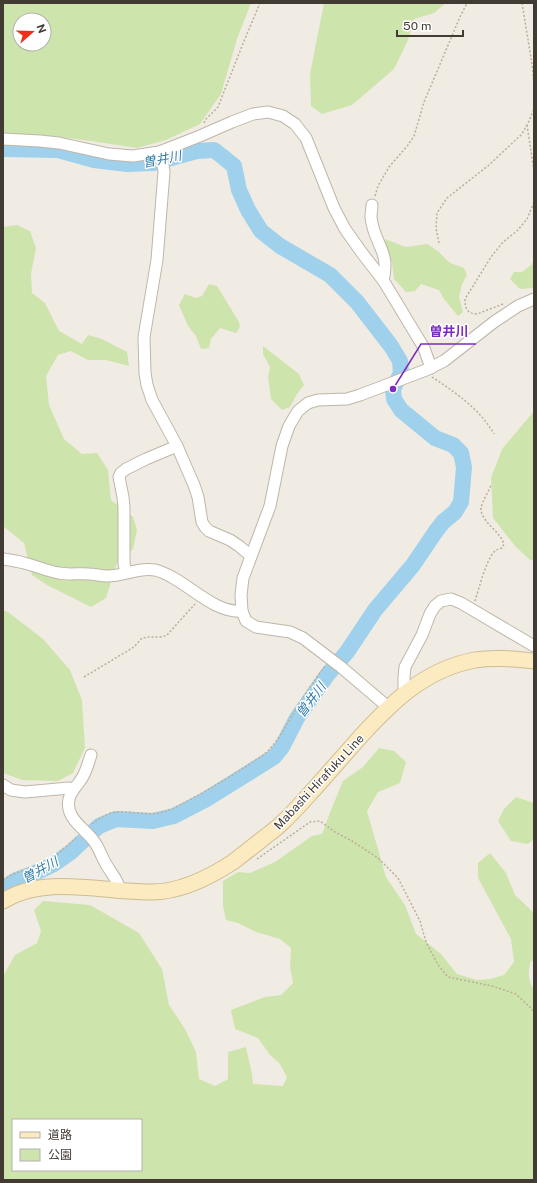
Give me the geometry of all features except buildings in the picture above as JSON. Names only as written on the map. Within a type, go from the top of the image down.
[{"type":"main road","name":"Mabashi Hirafuku Line","points":[[3,901],[18,893],[44,887],[154,892],[173,890],[192,883],[233,862],[281,824],[388,707],[421,681],[458,664],[474,660],[506,658],[534,661]]},
{"type":"street","points":[[3,139],[59,143],[117,155],[161,157],[200,136],[253,114],[268,112],[283,116],[295,124],[306,138],[334,208],[345,229],[383,280],[424,348],[429,369]]},
{"type":"street","points":[[161,157],[164,172],[163,194],[157,260],[144,337],[144,373],[152,400],[177,446],[194,485],[198,497],[202,522],[209,531],[230,540],[251,556]]},
{"type":"street","points":[[372,205],[371,217],[385,258],[386,271],[383,280]]},
{"type":"street","points":[[388,707],[335,662],[303,638],[290,632],[256,627],[246,622],[242,611],[241,595],[243,578],[270,506],[282,446],[289,426],[298,411],[308,403],[318,400],[347,398],[360,395],[429,369],[444,361],[494,322],[518,306],[534,299]]},
{"type":"street","points":[[126,572],[124,564],[123,497],[119,477],[126,469],[177,446]]},
{"type":"street","points":[[3,559],[22,562],[59,573],[107,576],[126,572],[155,570],[168,575],[228,610],[237,612],[242,611]]},
{"type":"street","points":[[406,692],[404,687],[404,677],[406,667],[422,635],[430,614],[435,606],[441,601],[451,599],[534,646]]},
{"type":"street","points":[[91,755],[81,781],[73,789],[69,798],[68,807],[71,817],[96,844],[107,865],[116,877],[120,891]]},
{"type":"street","points":[[3,785],[11,790],[25,792],[69,788],[73,789]]},
{"type":"path","points":[[200,136],[201,127],[206,119],[218,107],[260,3]]},
{"type":"path","points":[[372,205],[378,186],[389,167],[414,136],[424,102],[467,3]]},
{"type":"path","points":[[522,3],[534,85]]},
{"type":"path","points":[[439,243],[436,228],[437,213],[447,198],[489,166],[522,134],[534,109]]},
{"type":"path","points":[[527,125],[534,171]]},
{"type":"path","points":[[518,306],[516,303],[512,302],[503,303],[477,314],[472,314],[467,311],[464,299],[491,257],[503,242],[517,231],[527,219],[534,202]]},
{"type":"path","points":[[429,369],[431,377],[467,402],[489,425],[494,434]]},
{"type":"path","points":[[472,610],[489,561],[493,553],[497,549],[502,548],[504,544],[502,539],[483,518],[481,508],[491,485]]},
{"type":"path","points":[[84,677],[134,647],[142,638],[162,637],[167,635],[202,596]]},
{"type":"path","points":[[3,880],[9,876],[40,865],[53,858],[71,843],[87,834],[103,816],[112,813],[129,812],[149,814],[162,812],[173,808],[202,794],[262,756],[270,750],[276,742],[305,695],[335,662]]},
{"type":"path","points":[[253,861],[310,822],[320,821],[335,832],[378,858],[398,878],[420,921],[426,942],[438,965],[448,977],[492,986],[516,994],[534,1011]]},
{"type":"green space","points":[[3,3],[251,3],[237,39],[221,94],[200,124],[166,140],[137,148],[53,136],[3,133]]},
{"type":"green space","points":[[324,3],[446,3],[434,13],[414,19],[408,40],[394,69],[352,105],[322,114],[311,106],[310,74]]},
{"type":"green space","points":[[17,225],[30,231],[36,248],[31,274],[32,293],[45,303],[59,331],[82,344],[88,335],[102,339],[127,352],[129,366],[106,360],[88,360],[71,351],[58,355],[46,376],[49,405],[64,439],[82,454],[97,453],[108,470],[111,500],[133,517],[137,530],[133,549],[117,563],[106,598],[91,607],[47,585],[32,575],[24,543],[3,526],[3,227]]},
{"type":"green space","points":[[385,239],[406,247],[427,244],[439,252],[450,263],[464,268],[467,275],[462,284],[459,297],[463,312],[458,316],[444,299],[439,290],[421,284],[415,291],[406,292],[394,279],[392,263],[386,248]]},
{"type":"green space","points":[[534,260],[534,288],[520,289],[510,279],[514,272],[522,272],[531,265]]},
{"type":"green space","points":[[209,284],[217,286],[239,322],[240,327],[236,333],[220,328],[211,339],[209,348],[201,349],[196,336],[188,326],[179,305],[185,294],[196,298],[202,296]]},
{"type":"green space","points":[[263,346],[299,374],[304,385],[290,407],[282,410],[271,399],[268,377],[270,367],[263,354]]},
{"type":"green space","points":[[534,411],[534,560],[530,560],[515,546],[493,518],[491,478],[502,449]]},
{"type":"green space","points":[[3,610],[8,612],[43,639],[70,670],[82,700],[85,748],[73,773],[58,781],[22,780],[3,773]]},
{"type":"green space","points":[[379,748],[394,751],[406,762],[400,783],[378,792],[367,811],[386,877],[405,905],[416,934],[441,954],[457,974],[477,980],[490,979],[504,975],[514,962],[511,939],[478,878],[478,863],[490,853],[506,873],[515,895],[534,913],[534,961],[531,961],[529,975],[530,982],[534,989],[534,1180],[3,1180],[3,976],[15,955],[37,943],[41,931],[34,910],[43,901],[90,905],[139,933],[162,969],[169,1005],[185,1029],[196,1052],[199,1079],[215,1086],[228,1079],[228,1052],[246,1047],[253,1084],[283,1086],[287,1077],[280,1064],[270,1055],[258,1038],[235,1029],[231,1010],[265,997],[281,995],[293,983],[290,967],[291,948],[280,939],[256,932],[238,923],[226,920],[223,906],[223,881],[238,872],[250,873],[275,862],[312,836],[322,834],[343,781],[363,767]]},
{"type":"green space","points":[[516,797],[534,803],[534,839],[528,844],[511,841],[498,821],[504,809]]},
{"type":"waterway","name":"曽井川","points":[[3,149],[58,150],[94,160],[127,164],[153,163],[197,151],[214,150],[234,166],[239,190],[248,210],[261,231],[280,246],[330,275],[357,302],[391,346],[400,361],[401,373],[393,389],[394,399],[401,410],[435,438],[453,445],[461,453],[464,467],[461,502],[455,512],[443,522],[413,565],[375,610],[347,652],[328,674],[297,718],[282,747],[274,757],[205,800],[174,816],[153,821],[116,819],[99,826],[71,852],[54,864],[16,880],[3,889]]},
{"type":"place","name":"曽井川","points":[[393,389]]}]
